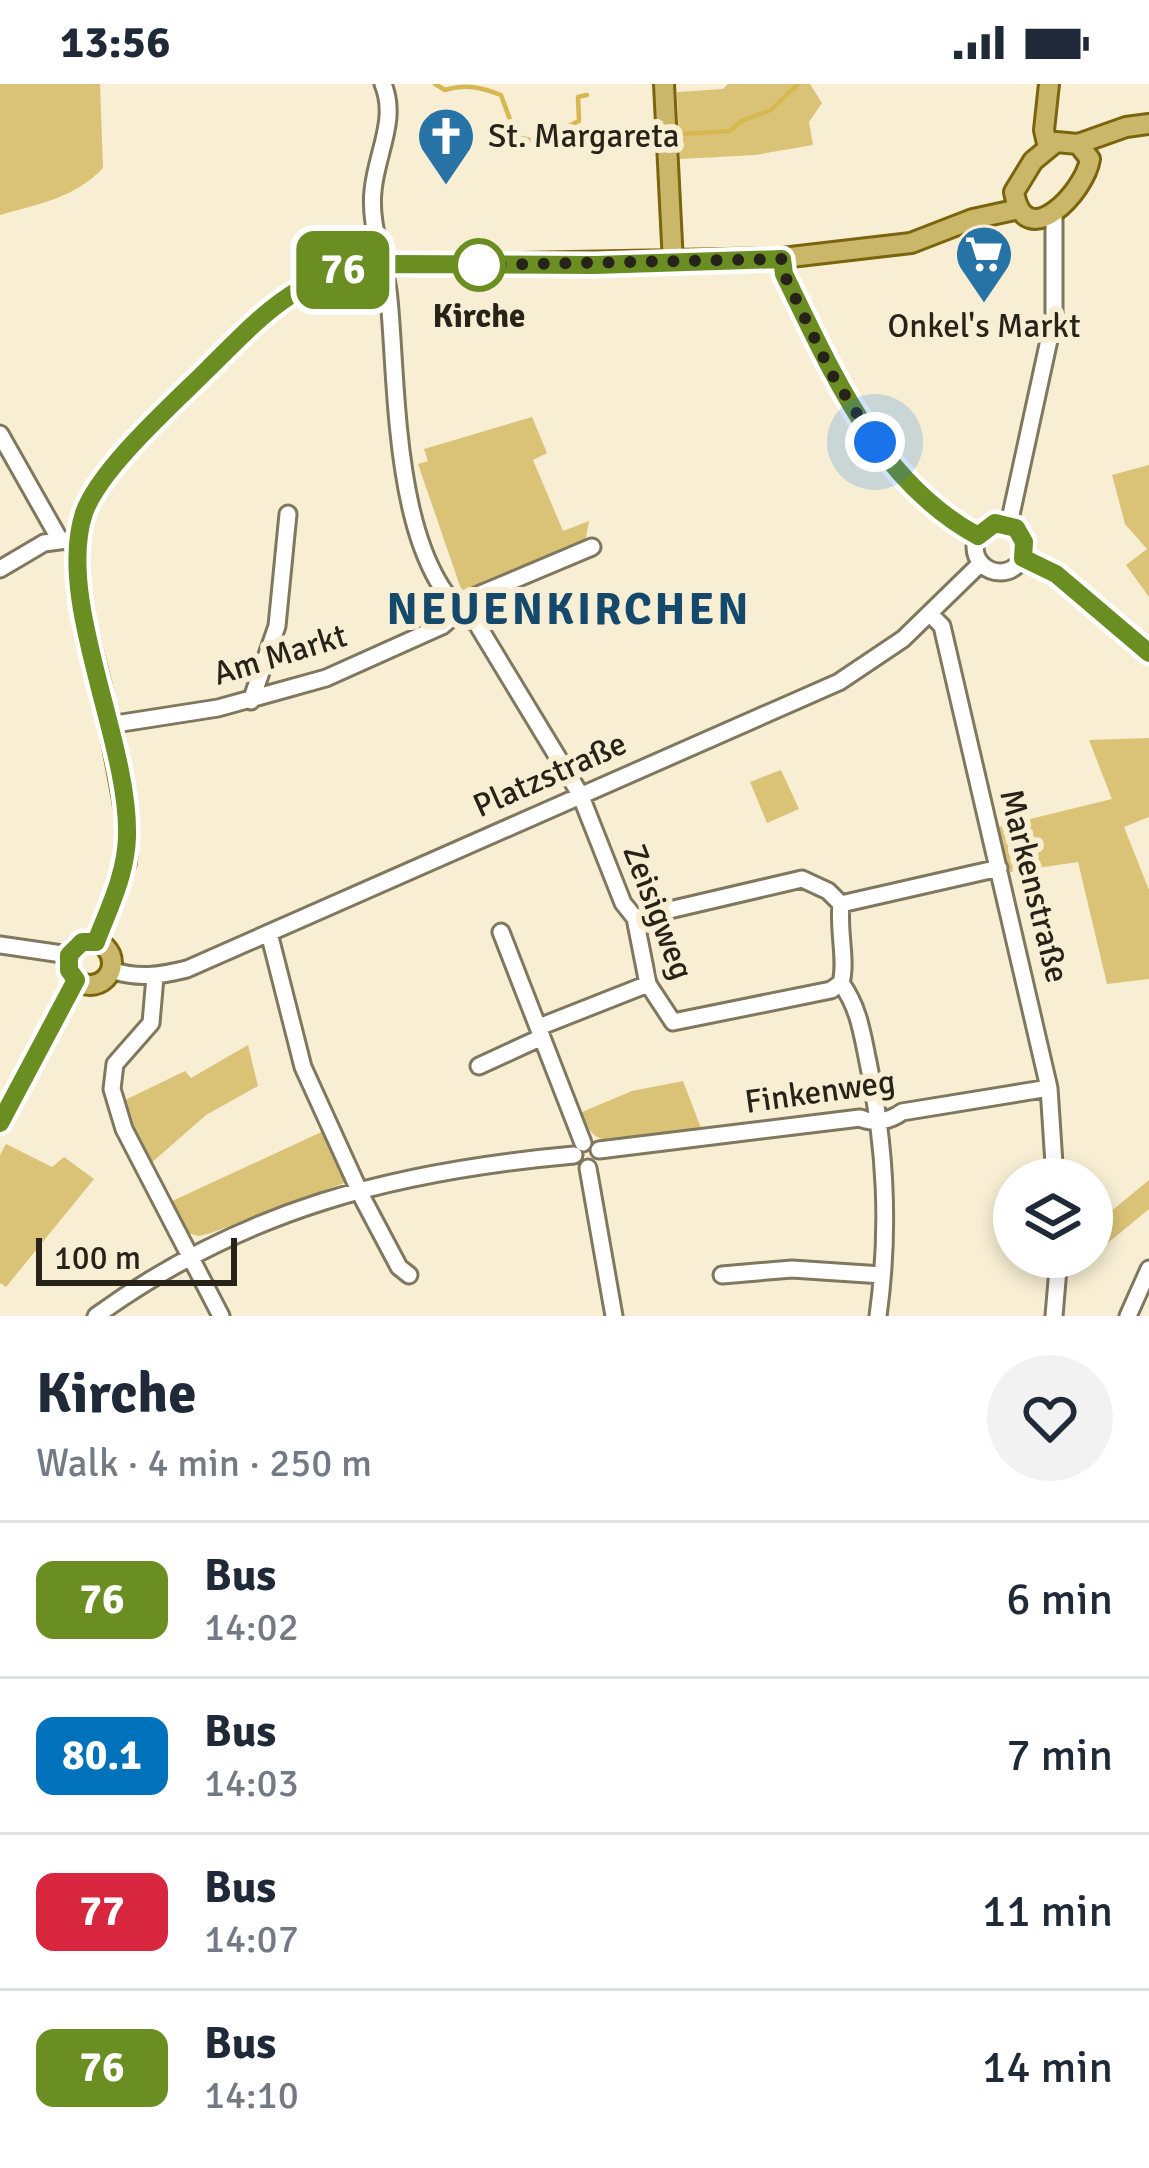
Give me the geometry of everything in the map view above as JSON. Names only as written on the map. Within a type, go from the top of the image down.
[{"type":"main road","points":[[664,84],[673,263]]},
{"type":"main road","points":[[96,942],[126,862],[128,831],[69,540],[97,489],[133,446],[279,301],[316,279],[385,264],[782,259],[911,242],[974,219],[1030,208],[1084,180],[1047,110],[1049,84]]},
{"type":"main road","points":[[1030,208],[1019,179],[1070,148],[1119,129],[1149,124]]},
{"type":"main road","points":[[82,942],[96,942],[107,949],[111,970],[94,985],[76,980],[69,970],[69,955],[82,942]]},
{"type":"main road","points":[[0,1123],[76,980]]},
{"type":"street","points":[[383,84],[389,112],[372,193],[374,223],[385,264],[399,458],[420,534],[457,612],[477,624],[580,794]]},
{"type":"street","points":[[1010,524],[1054,317],[1051,254],[1030,208]]},
{"type":"street","points":[[782,259],[784,274],[831,373],[875,442],[912,488],[978,536]]},
{"type":"street","points":[[0,434],[69,540],[44,543],[0,569]]},
{"type":"street","points":[[251,700],[277,626],[288,514]]},
{"type":"street","points":[[1010,524],[1022,534],[1023,558],[1003,572],[981,563],[978,536],[988,525],[1010,524]]},
{"type":"street","name":"Am Markt","points":[[109,725],[251,700],[326,678],[442,626],[478,595],[592,547]]},
{"type":"street","points":[[1023,558],[1056,574],[1149,652]]},
{"type":"street","name":"Platzstraße","points":[[111,970],[155,977],[187,969],[838,682],[903,638],[981,563]]},
{"type":"street","name":"Markenstraße","points":[[930,614],[942,626],[1049,1088],[1054,1158]]},
{"type":"street","name":"Zeisigweg","points":[[580,794],[623,903],[634,918],[648,984],[673,1022],[810,994],[841,983]]},
{"type":"street","points":[[841,904],[999,868]]},
{"type":"street","points":[[634,918],[802,879],[828,891],[841,904]]},
{"type":"street","points":[[841,904],[838,932],[845,969],[841,983],[856,1004],[887,1182],[878,1316]]},
{"type":"street","points":[[501,932],[585,1150],[599,1158],[588,1168],[614,1316]]},
{"type":"street","points":[[269,933],[303,1067],[399,1267],[409,1275]]},
{"type":"street","points":[[0,945],[69,955]]},
{"type":"street","points":[[155,977],[151,1023],[115,1064],[112,1089],[124,1129],[221,1316]]},
{"type":"street","points":[[478,1066],[540,1032],[648,984]]},
{"type":"street","name":"Finkenweg","points":[[96,1316],[202,1247],[360,1189],[484,1163],[860,1118],[880,1121],[902,1112],[1049,1088]]},
{"type":"street","points":[[722,1275],[792,1269],[882,1275]]},
{"type":"street","points":[[1128,1316],[1149,1269]]},
{"type":"street","points":[[1054,1316],[1058,1278]]},
{"type":"shaded area","points":[[0,84],[100,84],[103,168],[68,193],[0,215]]},
{"type":"shaded area","points":[[728,84],[810,84],[822,103],[809,122],[813,145],[755,155],[680,159],[677,92],[723,89]]},
{"type":"shaded area","points":[[532,417],[547,453],[533,460],[563,531],[589,521],[585,543],[470,593],[461,589],[418,464],[428,461],[424,449]]},
{"type":"shaded area","points":[[1149,465],[1149,597],[1126,565],[1147,549],[1125,524],[1112,475]]},
{"type":"shaded area","points":[[1149,738],[1149,817],[1124,827],[1149,890],[1149,979],[1107,984],[1078,862],[1010,872],[998,827],[1112,799],[1089,740]]},
{"type":"shaded area","points":[[781,770],[799,809],[767,823],[750,782]]},
{"type":"shaded area","points":[[248,1045],[258,1086],[206,1115],[149,1165],[123,1101],[185,1071],[191,1078]]},
{"type":"shaded area","points":[[683,1081],[701,1128],[609,1140],[594,1134],[582,1112],[632,1091]]},
{"type":"shaded area","points":[[328,1129],[347,1179],[344,1183],[211,1233],[188,1233],[170,1202]]},
{"type":"shaded area","points":[[6,1144],[52,1167],[64,1157],[94,1179],[6,1287],[0,1283],[0,1155]]},
{"type":"shaded area","points":[[1149,1180],[1149,1209],[1113,1239],[1113,1210]]},
{"type":"waterway","points":[[435,84],[445,90],[473,87],[501,95],[516,136],[535,142],[579,121],[578,97],[587,95]]},
{"type":"waterway","points":[[681,134],[730,131],[741,121],[771,110],[798,84]]},
{"type":"bus line","name":"76","points":[[0,1123],[76,980],[69,970],[69,955],[82,942],[96,942],[126,862],[124,801],[79,587],[78,540],[85,511],[133,446],[230,346],[279,301],[316,279],[385,264],[595,265],[782,259],[784,274],[831,373],[875,442],[912,488],[978,536],[995,523],[1016,528],[1024,542],[1023,558],[1056,574],[1149,653]]},
{"type":"place","name":"St. Margareta","points":[[446,187]]},
{"type":"place","name":"Kirche","points":[[479,265]]},
{"type":"place","name":"Onkel's Markt","points":[[984,305]]},
{"type":"district","name":"NEUENKIRCHEN","points":[[569,609]]},
{"type":"route","points":[[479,265],[782,259],[784,274],[831,373],[875,442]]}]
